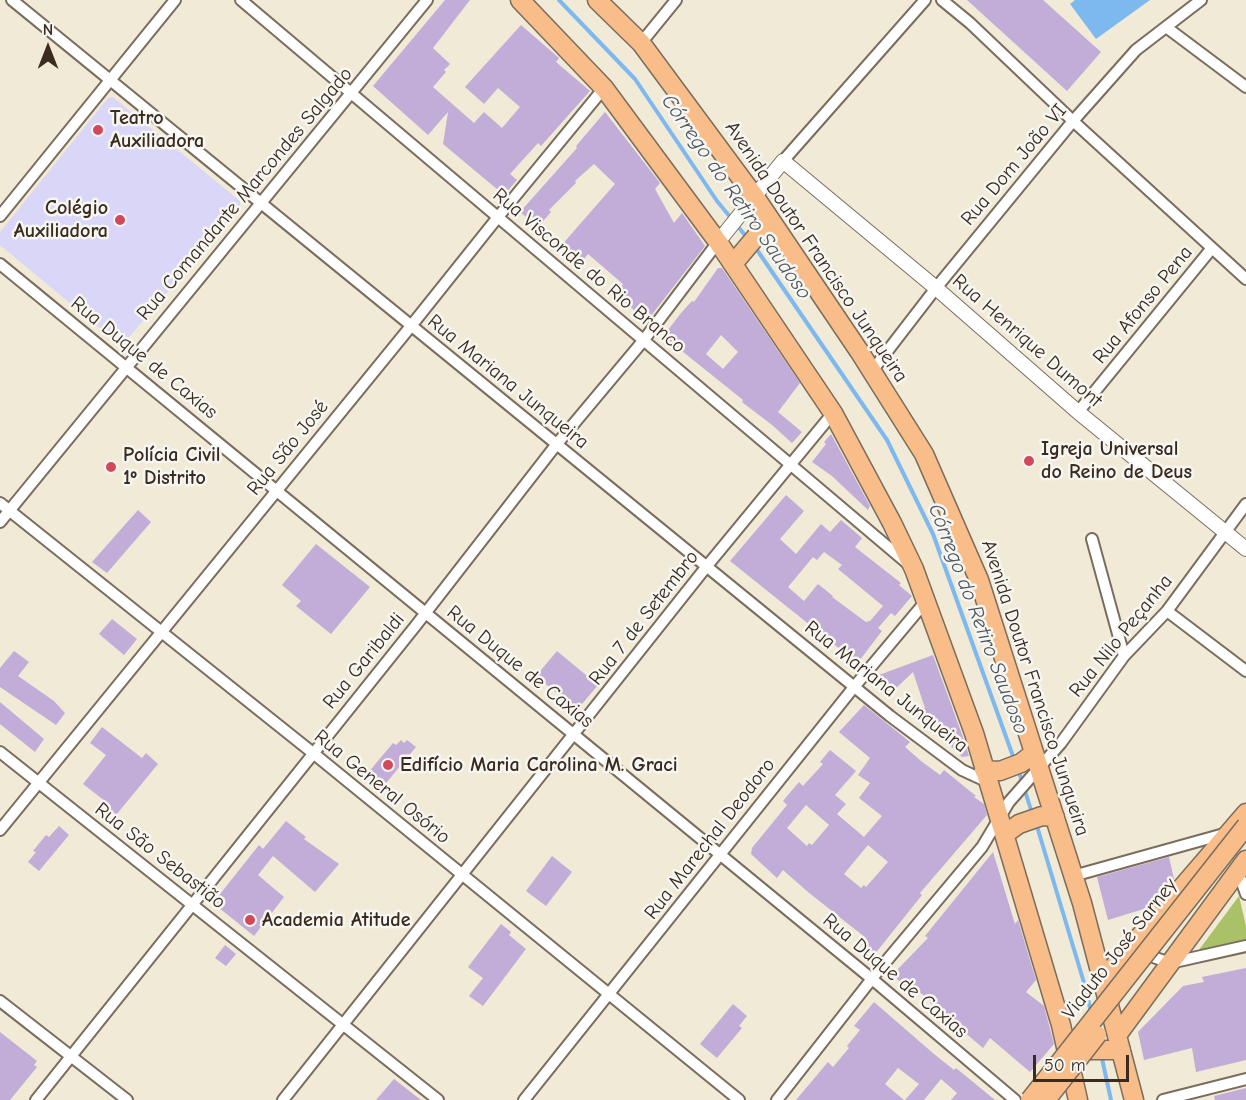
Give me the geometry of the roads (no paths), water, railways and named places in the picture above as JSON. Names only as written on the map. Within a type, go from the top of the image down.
[{"type":"main road","points":[[520,0],[604,88],[739,258],[832,413],[892,523],[914,569],[1008,819],[1074,1050],[1078,1100]]},
{"type":"main road","name":"Avenida Doutor Francisco Junqueira","points":[[597,0],[641,43],[766,225],[872,371],[924,454],[979,580],[1031,767],[1073,876],[1103,979],[1112,1042],[1134,1100]]},
{"type":"main road","points":[[739,258],[766,225]]},
{"type":"main road","points":[[991,775],[1031,767]]},
{"type":"main road","points":[[1103,979],[1246,813]]},
{"type":"main road","points":[[1008,819],[1048,816]]},
{"type":"main road","name":"Viaduto José Sarney","points":[[1030,1100],[1246,826]]},
{"type":"main road","name":"Viaduto José Sarney","points":[[1046,1100],[1246,845]]},
{"type":"main road","points":[[1023,1100],[1074,1050],[1112,1042],[1242,865]]},
{"type":"main road","points":[[1066,1028],[1112,1042]]},
{"type":"street","name":"Rua Mariana Junqueira","points":[[12,0],[854,687],[962,770],[991,775]]},
{"type":"street","points":[[0,216],[175,0]]},
{"type":"street","name":"Rua Visconde do Rio Branco","points":[[241,0],[914,569]]},
{"type":"street","name":"Rua Comandante Marcondes Salgado","points":[[0,522],[427,0]]},
{"type":"street","points":[[641,43],[676,0]]},
{"type":"street","points":[[723,236],[783,161],[926,0]]},
{"type":"street","points":[[942,0],[970,23],[1073,121],[1246,279]]},
{"type":"street","name":"Rua Dom João VI","points":[[872,371],[936,288],[1073,121],[1136,50],[1201,0]]},
{"type":"street","points":[[1167,27],[1246,87]]},
{"type":"street","name":"Rua São José","points":[[0,830],[604,88]]},
{"type":"street","name":"Rua Henrique Dumont","points":[[783,161],[936,288],[1078,412],[1246,549]]},
{"type":"street","name":"Rua Garibaldi","points":[[36,1100],[426,613],[556,445],[643,341],[723,236]]},
{"type":"street","name":"Rua Afonso Pena","points":[[1078,412],[1212,248]]},
{"type":"street","name":"Rua Duque de Caxias","points":[[0,264],[872,979],[1014,1100]]},
{"type":"street","name":"Rua 7 de Setembro","points":[[283,1100],[707,566],[832,413]]},
{"type":"street","name":"Rua General Osório","points":[[0,503],[313,753],[739,1100]]},
{"type":"street","name":"Rua Nilo Peçanha","points":[[777,1100],[872,979],[1008,819],[1031,767],[1061,743],[1124,656],[1167,612],[1246,504]]},
{"type":"street","points":[[1092,539],[1124,656]]},
{"type":"street","name":"Rua Marechal Deodoro","points":[[524,1100],[854,687],[926,601]]},
{"type":"street","points":[[1167,612],[1246,672]]},
{"type":"street","name":"Rua São Sebastião","points":[[0,752],[438,1100]]},
{"type":"street","points":[[1073,876],[1228,833]]},
{"type":"street","points":[[1242,865],[1246,894]]},
{"type":"street","points":[[1130,949],[1170,963],[1246,946]]},
{"type":"street","points":[[0,1001],[126,1100]]},
{"type":"street","points":[[1163,1100],[1246,1079]]},
{"type":"water","points":[[1075,0],[1150,0],[1096,39],[1070,4]]},
{"type":"waterway","name":"Córrego do Retiro Saudoso","points":[[559,0],[635,79],[717,201],[731,218]]},
{"type":"waterway","name":"Córrego do Retiro Saudoso","points":[[736,224],[748,239]]},
{"type":"waterway","name":"Córrego do Retiro Saudoso","points":[[755,247],[887,440],[933,534],[1014,759]]},
{"type":"waterway","name":"Córrego do Retiro Saudoso","points":[[1018,769],[1032,813]]},
{"type":"waterway","name":"Córrego do Retiro Saudoso","points":[[1036,823],[1091,1012]]},
{"type":"waterway","name":"Córrego do Retiro Saudoso","points":[[1101,1054],[1111,1100]]},
{"type":"place","name":"Teatro Auxiliadora","points":[[98,130]]},
{"type":"place","name":"Colégio Auxiliadora","points":[[120,220]]},
{"type":"place","name":"Igreja Universal do Reino de Deus","points":[[1029,461]]},
{"type":"place","name":"Polícia Civil 1º Distrito","points":[[111,467]]},
{"type":"place","name":"Edifício Maria Carolina M. Graci","points":[[388,765]]},
{"type":"place","name":"Academia Atitude","points":[[250,920]]}]
